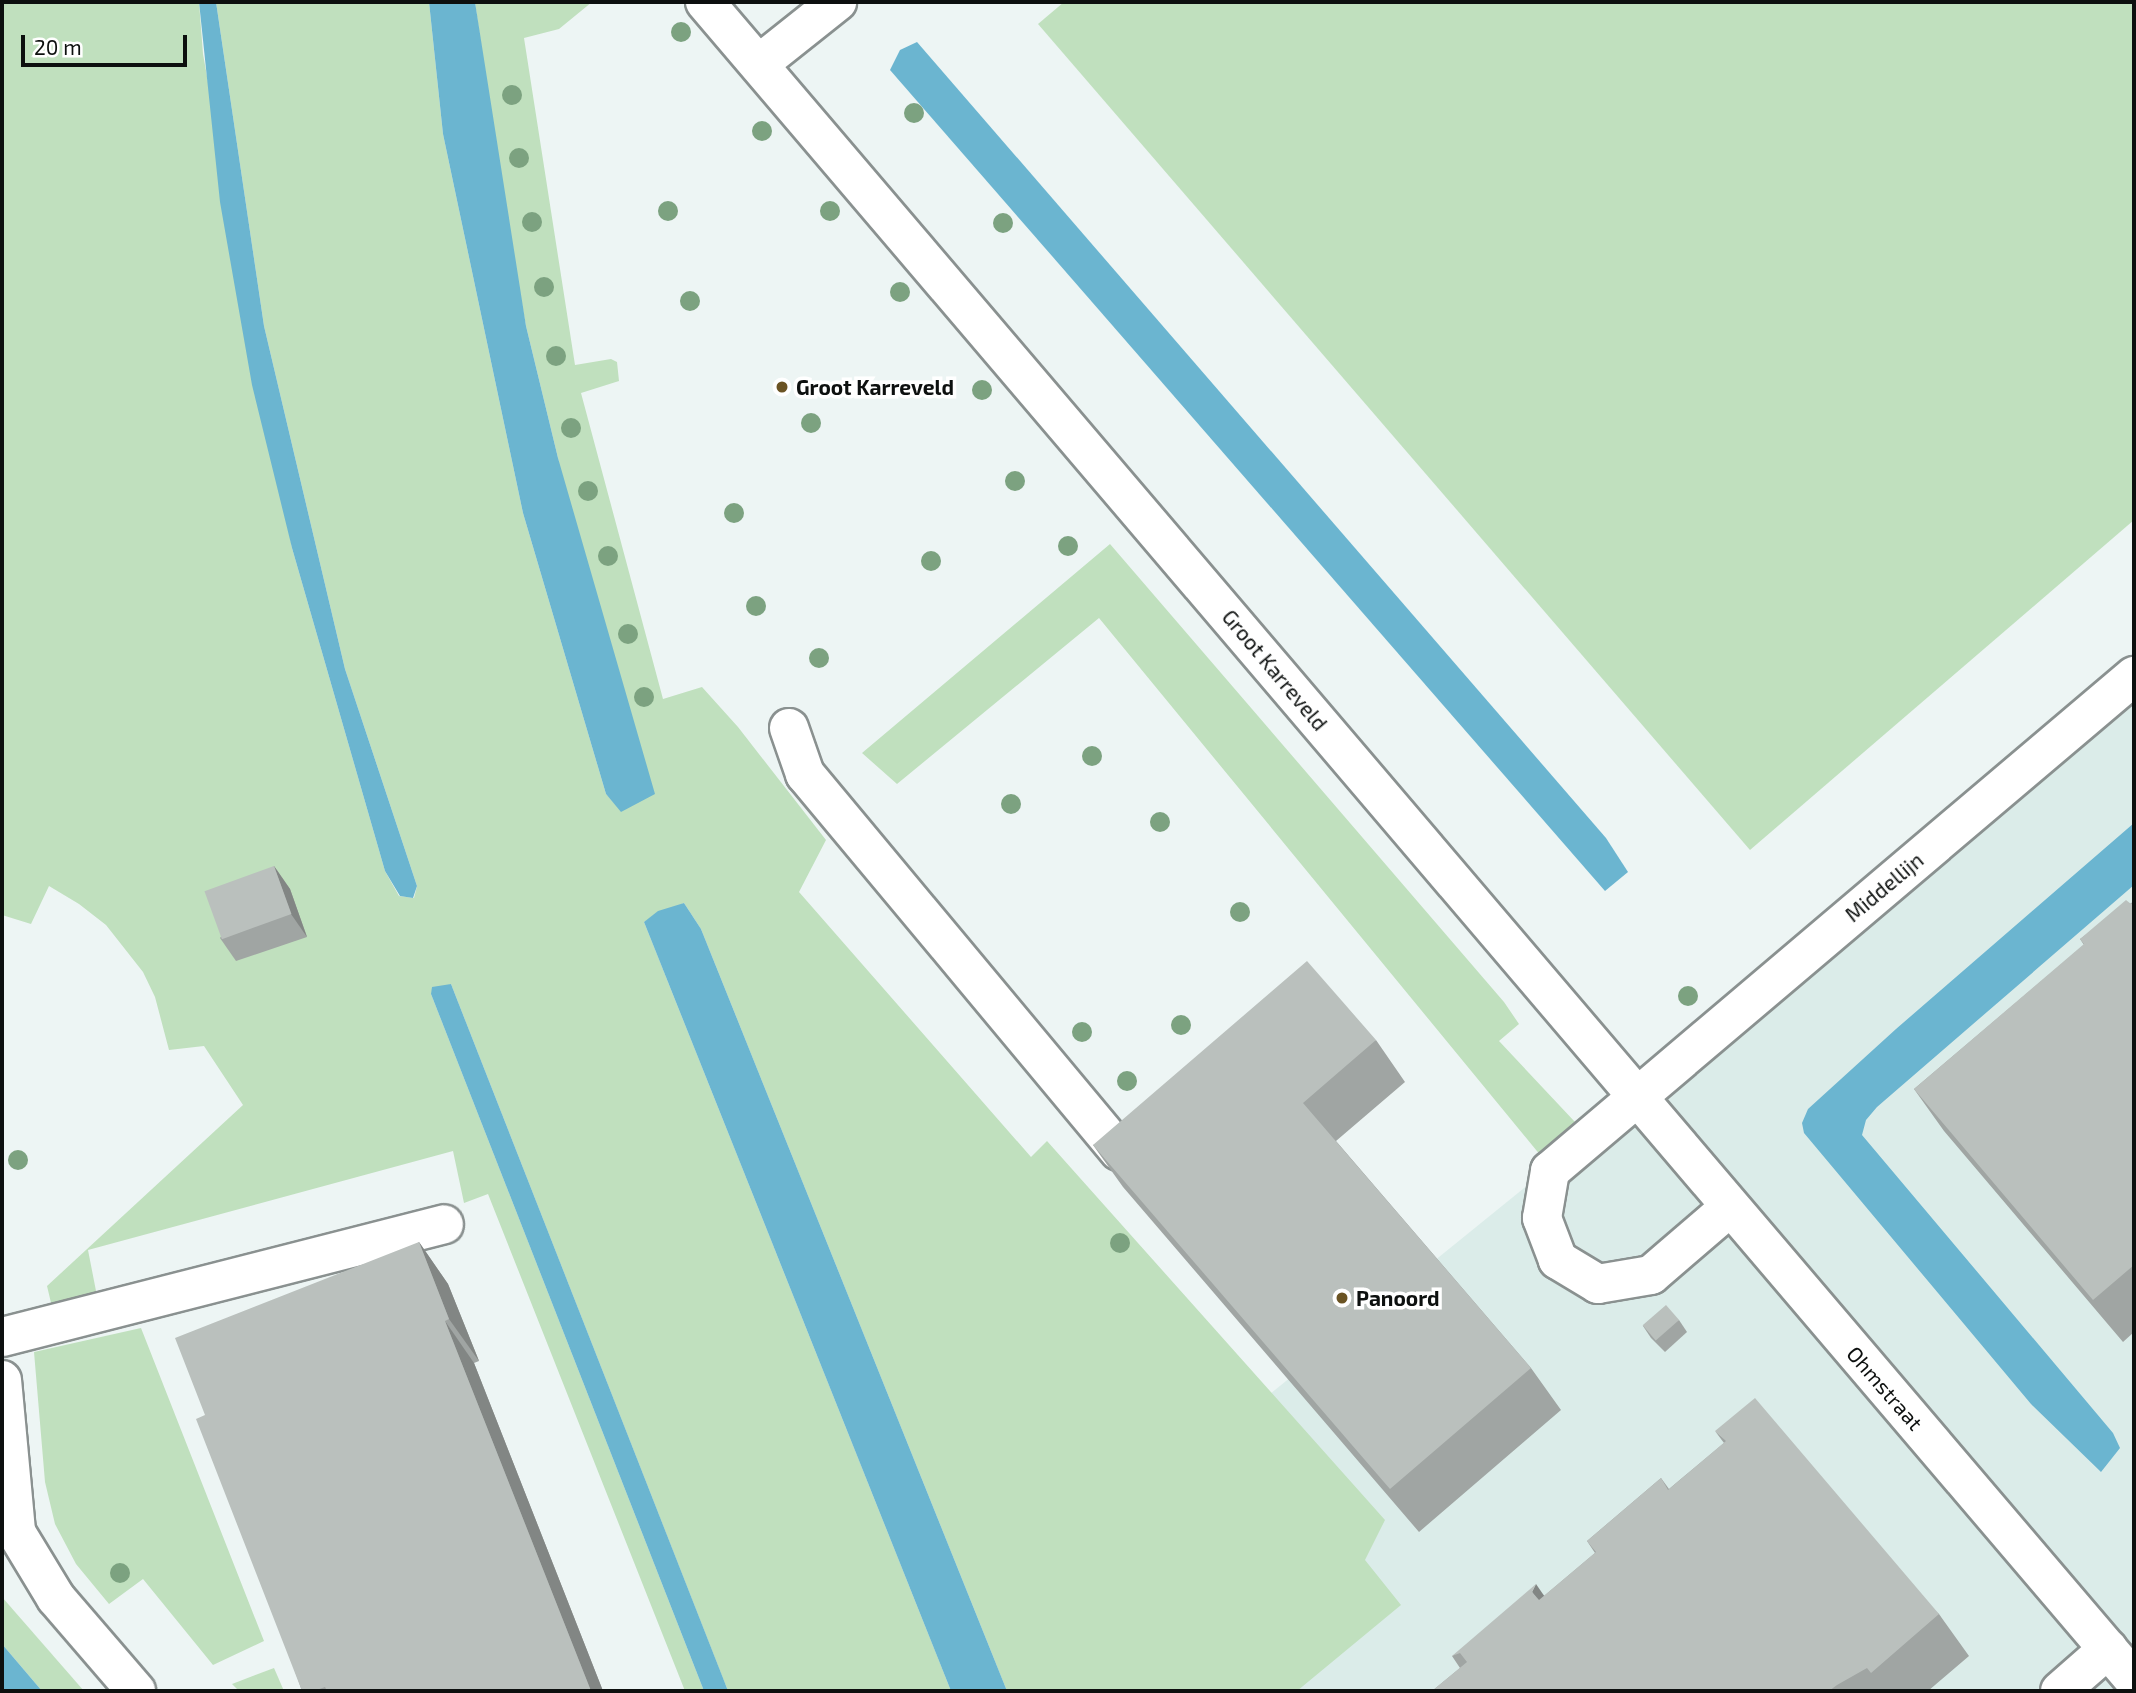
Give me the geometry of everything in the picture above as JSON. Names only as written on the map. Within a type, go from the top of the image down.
[{"type":"street","name":"Groot Karreveld","points":[[705,2],[1634,1098]]},
{"type":"street","points":[[759,64],[837,2]]},
{"type":"street","name":"Middellijn","points":[[1634,1098],[2134,676]]},
{"type":"street","points":[[789,728],[805,774],[1119,1151]]},
{"type":"street","points":[[1634,1098],[1549,1171],[1542,1218],[1558,1260],[1598,1284],[1651,1275],[1730,1207]]},
{"type":"street","name":"Ohmstraat","points":[[1634,1098],[2134,1680]]},
{"type":"street","points":[[2,1337],[444,1224]]},
{"type":"street","points":[[2,1380],[16,1532],[56,1598],[136,1691]]},
{"type":"street","points":[[2060,1691],[2108,1649]]},
{"type":"shaded area","points":[[2134,704],[2134,1691],[1006,1691],[1170,1475],[1597,1129]]},
{"type":"green space","points":[[2,2],[199,2],[203,54],[292,548],[385,871],[399,896],[414,898],[417,886],[345,669],[264,326],[216,2],[429,2],[443,134],[523,513],[606,794],[622,812],[558,458],[526,326],[502,193],[475,2],[592,2],[559,29],[524,38],[575,365],[611,359],[617,362],[619,381],[581,393],[663,699],[702,687],[738,727],[826,840],[799,892],[1031,1157],[1047,1141],[1385,1520],[1365,1560],[1401,1605],[1297,1691],[1007,1691],[701,929],[684,903],[644,922],[951,1691],[728,1691],[451,984],[431,994],[704,1691],[685,1691],[488,1194],[464,1203],[453,1151],[88,1250],[97,1296],[52,1307],[47,1286],[243,1105],[204,1046],[169,1050],[155,997],[143,972],[106,925],[49,886],[31,924],[2,915]]},
{"type":"green space","points":[[1064,2],[2134,2],[2134,520],[1750,850],[1038,24]]},
{"type":"green space","points":[[1110,544],[1504,1002],[1519,1024],[1499,1041],[1575,1122],[1541,1156],[1099,618],[897,784],[862,753]]},
{"type":"green space","points":[[141,1328],[264,1641],[213,1665],[143,1579],[109,1604],[76,1564],[55,1524],[45,1482],[34,1352]]},
{"type":"green space","points":[[2,1597],[84,1691],[42,1691],[2,1644]]},
{"type":"green space","points":[[274,1668],[284,1691],[239,1691],[232,1684]]},
{"type":"water","points":[[199,2],[216,2],[264,326],[345,669],[417,886],[413,898],[400,896],[385,871],[292,548],[252,385],[220,202]]},
{"type":"water","points":[[429,2],[475,2],[526,326],[558,458],[655,794],[621,812],[606,794],[523,513],[443,134]]},
{"type":"water","points":[[917,42],[1606,838],[1628,872],[1605,891],[890,70],[900,50]]},
{"type":"water","points":[[2134,823],[2134,885],[1877,1107],[1866,1120],[1862,1135],[2113,1433],[2120,1448],[2101,1472],[2031,1404],[1804,1133],[1802,1123],[1808,1109],[1896,1029]]},
{"type":"water","points":[[684,903],[701,929],[1007,1691],[951,1691],[644,922],[658,911]]},
{"type":"water","points":[[451,984],[728,1691],[704,1691],[431,994],[432,987]]},
{"type":"water","points":[[2,1644],[42,1691],[2,1691]]},
{"type":"building","points":[[274,866],[291,914],[222,939],[204,891]]},
{"type":"building","points":[[2126,900],[2131,904],[2134,901],[2134,1265],[2093,1300],[1914,1089],[2084,944],[2080,939]]},
{"type":"building","name":"Panoord","points":[[1307,961],[1376,1040],[1303,1103],[1531,1368],[1390,1489],[1093,1145]]},
{"type":"building","points":[[419,1242],[449,1319],[445,1321],[591,1691],[327,1691],[325,1687],[302,1691],[196,1419],[205,1415],[175,1338]]},
{"type":"building","points":[[1666,1305],[1679,1320],[1656,1340],[1643,1325]]},
{"type":"building","points":[[1755,1398],[1939,1614],[1871,1673],[1867,1668],[1829,1691],[1432,1691],[1467,1662],[1460,1653],[1452,1656],[1536,1584],[1532,1592],[1539,1600],[1596,1552],[1587,1541],[1661,1478],[1668,1490],[1726,1441],[1715,1431]]},
{"type":"place","name":"Groot Karreveld","points":[[782,387]]},
{"type":"place","name":"Panoord","points":[[1342,1298]]}]
